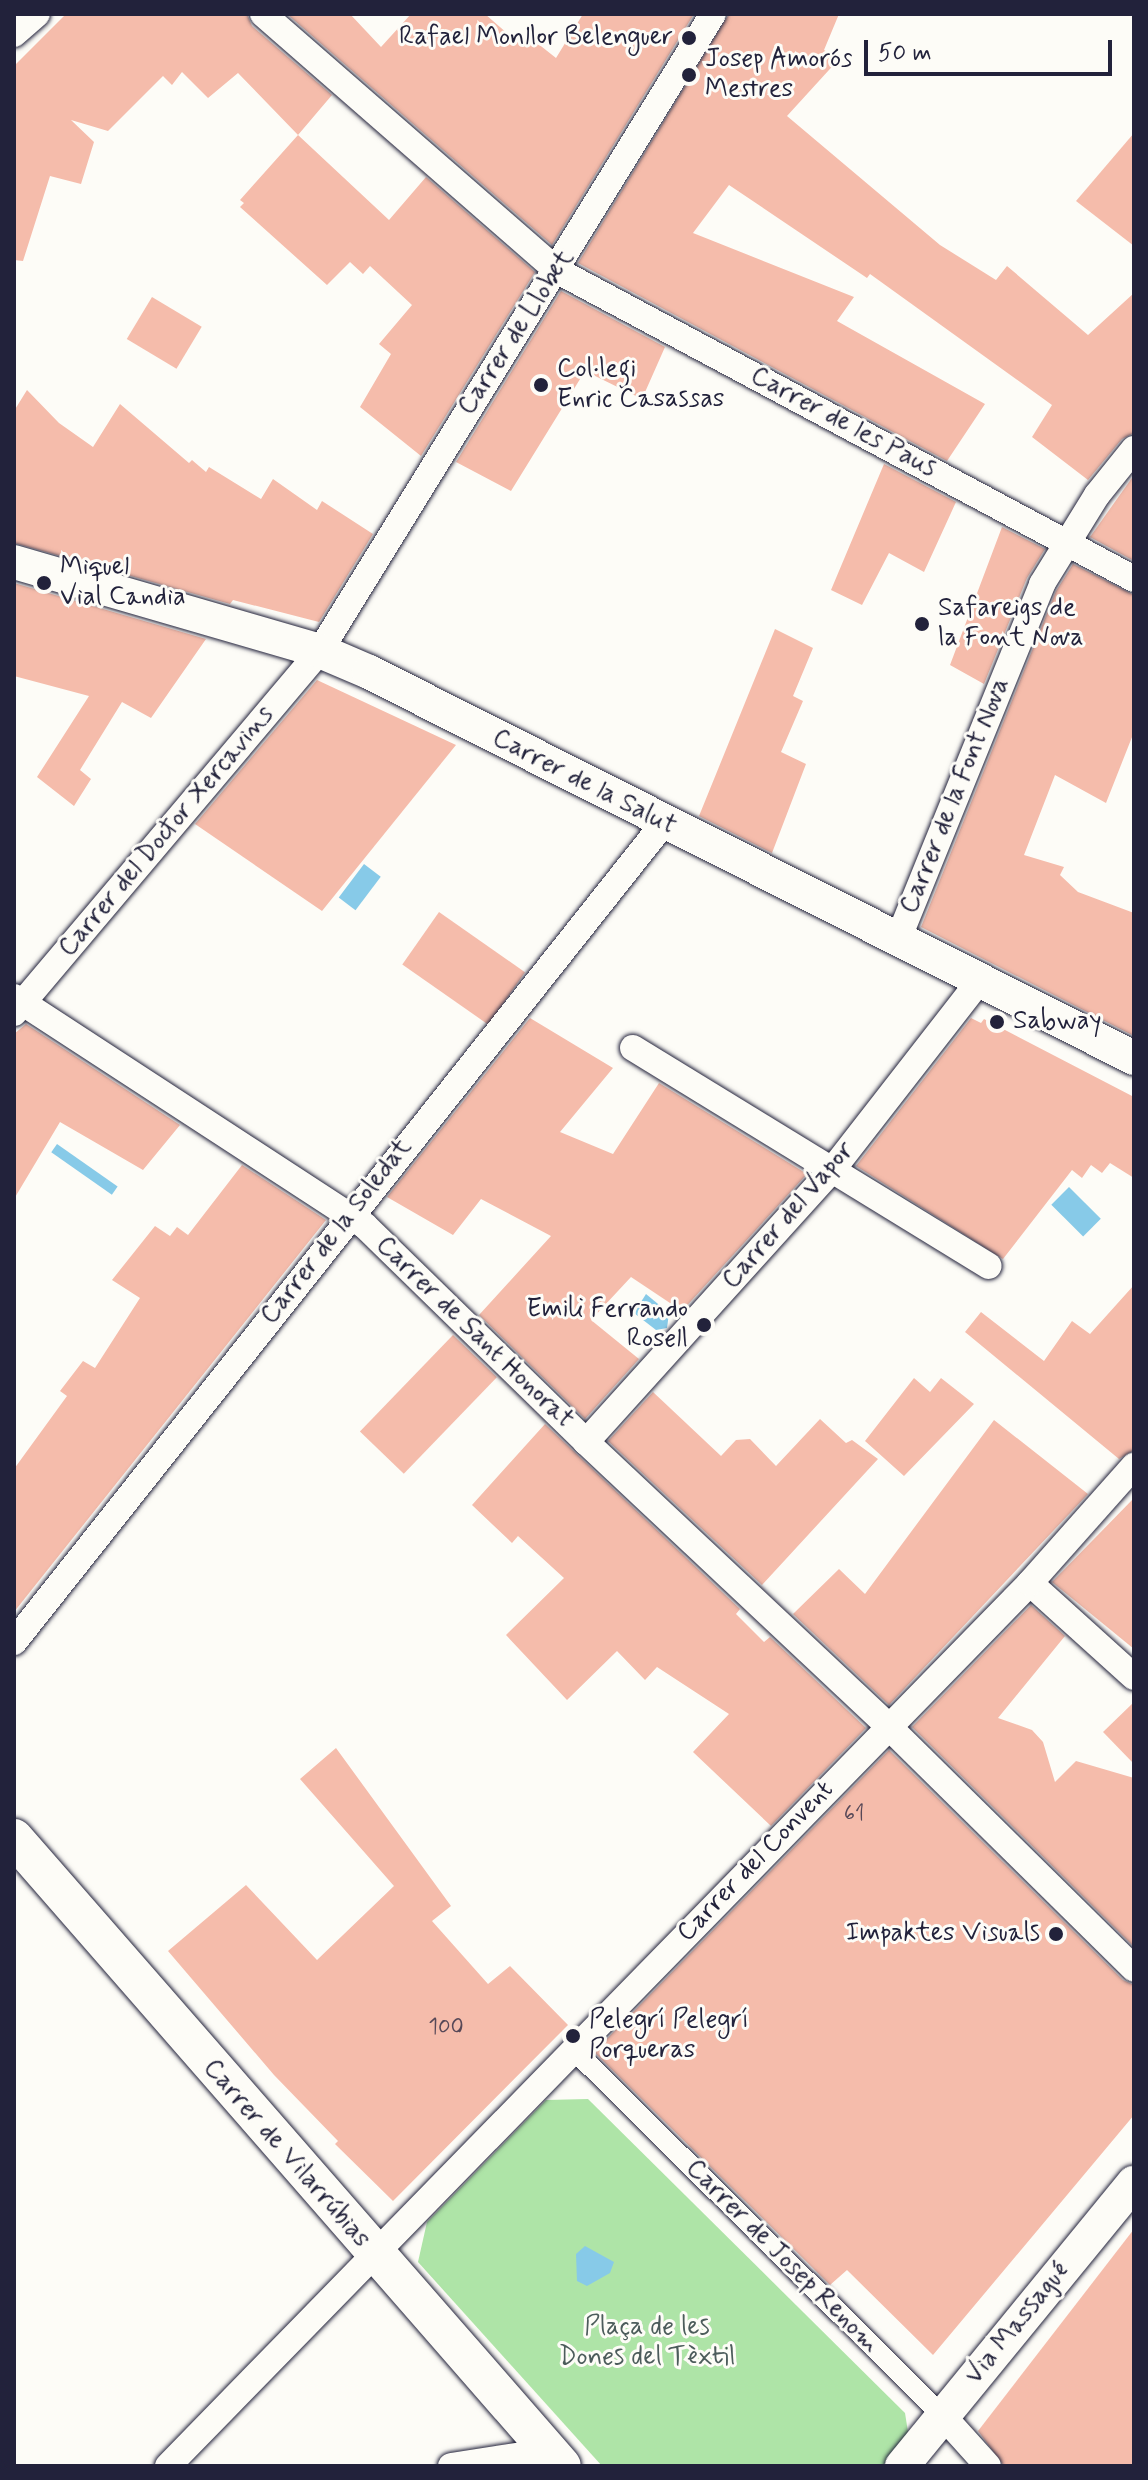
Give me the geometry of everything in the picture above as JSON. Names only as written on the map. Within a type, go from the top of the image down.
[{"type":"main road","name":"Carrer de Vilarrúbias","points":[[14,1838],[549,2461]]},
{"type":"street","points":[[14,34],[37,14]]},
{"type":"street","name":"Carrer de les Paus","points":[[263,14],[555,275],[1134,579]]},
{"type":"street","name":"Carrer de Llobet","points":[[320,651],[555,275],[713,14]]},
{"type":"street","name":"Carrer de la Font Nova","points":[[899,937],[1042,584],[1065,542],[1134,449]]},
{"type":"street","name":"Carrer de la Salut","points":[[14,562],[320,651],[663,824],[899,937],[1134,1058]]},
{"type":"street","name":"Carrer del Doctor Xercavins","points":[[17,1004],[320,651]]},
{"type":"street","name":"Carrer de la Soledat","points":[[14,1642],[349,1215],[663,824]]},
{"type":"street","name":"Carrer del Vapor","points":[[586,1442],[833,1169],[981,979]]},
{"type":"street","name":"Carrer de Sant Honorat","points":[[17,1004],[349,1215],[889,1727],[1134,1969]]},
{"type":"street","points":[[633,1048],[989,1266]]},
{"type":"street","name":"Carrer del Convent","points":[[168,2466],[1030,1583],[1134,1466]]},
{"type":"street","points":[[1030,1583],[1134,1677]]},
{"type":"street","name":"Carrer de Josep Renom","points":[[573,2049],[943,2416],[988,2466]]},
{"type":"street","name":"Via Massagué","points":[[902,2466],[1134,2183]]},
{"type":"street","points":[[451,2466],[549,2461]]},
{"type":"green space","name":"Plaça de les Dones del Tèxtil","points":[[588,2099],[905,2413],[908,2432],[883,2466],[602,2466],[418,2262],[427,2222],[546,2100]]},
{"type":"water","points":[[364,864],[381,877],[355,910],[339,898]]},
{"type":"water","points":[[57,1144],[118,1186],[112,1195],[51,1152]]},
{"type":"water","points":[[1069,1187],[1101,1219],[1083,1236],[1051,1205]]},
{"type":"water","points":[[646,1294],[669,1313],[667,1328],[656,1330],[634,1313]]},
{"type":"water","points":[[585,2246],[614,2262],[610,2273],[587,2286],[577,2281],[576,2254]]},
{"type":"building","points":[[66,14],[247,14],[252,26],[332,95],[298,135],[238,73],[208,98],[182,72],[172,85],[163,76],[108,131],[71,120],[94,142],[81,184],[50,176],[23,261],[14,260],[14,66]]},
{"type":"building","points":[[287,14],[350,14],[381,47],[411,14],[485,14],[523,47],[532,39],[556,58],[583,14],[694,14],[552,245]]},
{"type":"building","points":[[729,14],[839,14],[824,50],[839,59],[787,116],[940,245],[996,280],[1007,266],[1088,335],[1134,293],[1134,433],[1122,439],[1088,480],[1032,437],[1052,405],[870,274],[867,278],[729,185],[693,233],[854,297],[837,321],[985,404],[947,461],[578,263]]},
{"type":"building","points":[[1134,133],[1134,246],[1076,201]]},
{"type":"building","points":[[298,135],[389,220],[426,177],[535,272],[421,456],[360,407],[391,354],[379,344],[412,305],[370,266],[363,274],[350,262],[327,285],[240,207],[244,203],[240,200]]},
{"type":"building","name":"Col·legi Enric Casassas","points":[[561,291],[665,347],[642,399],[585,371],[511,491],[456,462]]},
{"type":"building","points":[[152,297],[202,327],[176,369],[127,339]]},
{"type":"building","points":[[27,390],[59,423],[93,447],[120,404],[189,463],[192,460],[206,472],[209,467],[261,499],[273,479],[317,510],[322,501],[373,534],[319,622],[233,600],[230,604],[14,543],[14,411]]},
{"type":"building","points":[[884,464],[956,502],[924,572],[889,553],[862,605],[831,590]]},
{"type":"building","points":[[1134,475],[1134,561],[1090,537]]},
{"type":"building","points":[[1002,527],[1045,549],[1027,578],[984,684],[950,665]]},
{"type":"building","points":[[1073,564],[1134,595],[1134,732],[1106,803],[1055,775],[1024,855],[1064,867],[1060,875],[1078,892],[1134,913],[1134,1036],[921,927],[1056,591]]},
{"type":"building","points":[[14,583],[206,639],[151,718],[122,702],[80,770],[91,779],[74,806],[37,777],[89,696],[14,676]]},
{"type":"building","points":[[775,629],[813,648],[793,696],[803,701],[781,752],[806,764],[772,853],[699,816]]},
{"type":"building","points":[[317,680],[456,745],[322,911],[195,824]]},
{"type":"building","points":[[439,912],[525,972],[488,1025],[402,964]]},
{"type":"building","points":[[530,1018],[613,1068],[560,1132],[613,1154],[659,1083],[807,1174],[682,1311],[631,1277],[591,1320],[639,1359],[585,1419],[479,1315],[551,1236],[481,1199],[453,1235],[387,1197]]},
{"type":"building","points":[[971,1018],[981,1023],[984,1019],[1134,1097],[1134,1178],[1110,1163],[1102,1173],[1091,1165],[1082,1178],[1072,1170],[1003,1259],[856,1166]]},
{"type":"building","points":[[26,1024],[180,1125],[143,1170],[60,1122],[14,1199],[14,1034]]},
{"type":"building","points":[[242,1165],[326,1220],[14,1612],[14,1469],[67,1396],[60,1391],[83,1361],[95,1368],[140,1298],[112,1280],[155,1226],[170,1236],[177,1227],[188,1235]]},
{"type":"building","points":[[1134,1285],[1134,1450],[1119,1459],[965,1332],[981,1312],[1044,1361],[1072,1321],[1090,1334]]},
{"type":"building","points":[[453,1335],[497,1377],[404,1474],[360,1431]]},
{"type":"building","points":[[914,1378],[930,1392],[941,1378],[974,1404],[904,1476],[865,1441]]},
{"type":"building","points":[[653,1392],[721,1456],[736,1440],[750,1439],[776,1466],[820,1419],[846,1443],[852,1440],[878,1459],[762,1585],[608,1441]]},
{"type":"building","points":[[994,1420],[1088,1494],[889,1705],[793,1614],[839,1569],[865,1594]]},
{"type":"building","points":[[545,1424],[740,1609],[736,1614],[764,1642],[770,1637],[866,1728],[771,1826],[693,1752],[729,1714],[657,1667],[645,1680],[617,1651],[567,1700],[506,1635],[564,1578],[518,1536],[512,1543],[472,1505]]},
{"type":"building","points":[[1134,1498],[1134,1649],[1052,1582]]},
{"type":"building","points":[[1031,1605],[1065,1636],[998,1718],[1032,1730],[1043,1742],[1055,1782],[1076,1761],[1134,1778],[1134,1947],[912,1727]]},
{"type":"building","points":[[1134,1702],[1134,1764],[1103,1732]]},
{"type":"building","points":[[336,1748],[451,1906],[432,1921],[488,1984],[510,1966],[568,2025],[393,2201],[335,2144],[338,2141],[274,2075],[168,1951],[246,1885],[317,1960],[394,1886],[300,1779]]},
{"type":"building","points":[[889,1750],[1123,1980],[1134,1985],[1134,2115],[933,2355],[847,2270],[830,2285],[594,2052]]},
{"type":"building","points":[[1134,2229],[1134,2466],[1004,2466],[978,2431]]},
{"type":"place","name":"Rafael Monllor Belenguer","points":[[689,38]]},
{"type":"place","name":"Josep Amorós Mestres","points":[[689,75]]},
{"type":"place","name":"Col·legi Enric Casassas","points":[[541,385]]},
{"type":"place","name":"Miquel Vial Candia","points":[[44,583]]},
{"type":"place","name":"Safareigs de la Font Nova","points":[[922,624]]},
{"type":"place","name":"Sabway","points":[[997,1022]]},
{"type":"place","name":"Emili Ferrando Rosell","points":[[704,1325]]},
{"type":"place","name":"Impaktes Visuals","points":[[1056,1934]]},
{"type":"place","name":"Pelegrí Pelegrí Porqueras","points":[[573,2036]]}]
